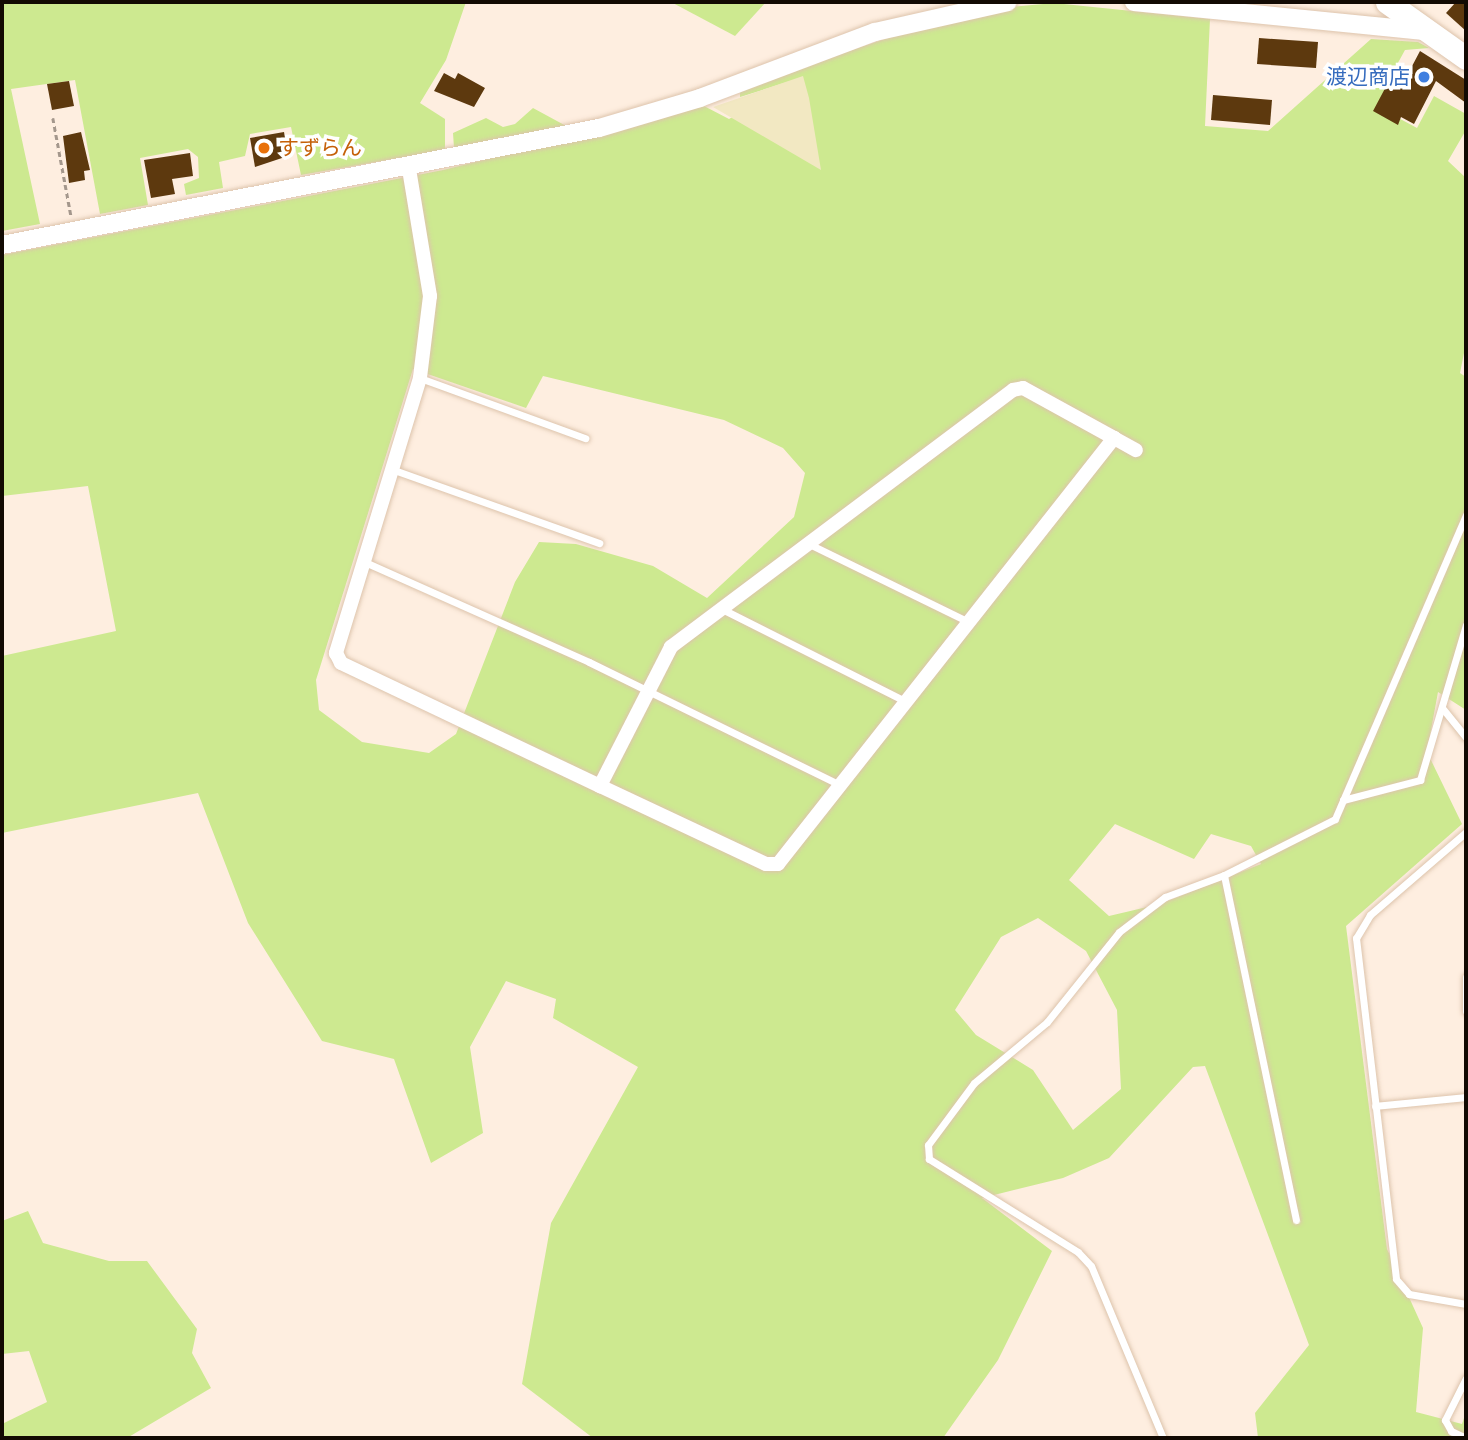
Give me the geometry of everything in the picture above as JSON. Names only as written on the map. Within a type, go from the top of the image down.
[{"type":"main road","points":[[1387,2],[1466,58]]},
{"type":"street","points":[[2,246],[74,230],[409,169],[647,115],[875,32],[1008,2]]},
{"type":"street","points":[[1135,2],[1435,37],[1466,44]]},
{"type":"street","points":[[409,169],[430,296],[420,378],[367,563],[337,653],[341,663],[766,864],[778,864],[1114,439]]},
{"type":"street","points":[[600,786],[671,647],[1013,390],[1023,388],[1136,450]]},
{"type":"lane","points":[[420,378],[585,438]]},
{"type":"lane","points":[[394,470],[599,543]]},
{"type":"lane","points":[[1163,1438],[1091,1266],[1078,1252],[929,1159],[928,1145],[974,1083],[1046,1022],[1119,932],[1165,897],[1224,875],[1330,826],[1466,515]]},
{"type":"lane","points":[[808,544],[969,622]]},
{"type":"lane","points":[[367,563],[648,691],[840,785]]},
{"type":"lane","points":[[722,609],[906,702]]},
{"type":"lane","points":[[1343,800],[1420,780],[1466,625]]},
{"type":"lane","points":[[1443,709],[1466,737]]},
{"type":"lane","points":[[1466,832],[1370,915],[1356,938],[1399,1288],[1466,1304]]},
{"type":"lane","points":[[1224,875],[1296,1220]]},
{"type":"lane","points":[[1466,977],[1466,1011]]},
{"type":"lane","points":[[1375,1105],[1466,1097]]},
{"type":"lane","points":[[1466,1378],[1445,1420],[1451,1431],[1466,1438]]},
{"type":"path","points":[[53,118],[74,230]]},
{"type":"green space","points":[[2,2],[466,2],[446,60],[420,103],[445,119],[445,150],[301,175],[291,127],[250,134],[245,156],[219,162],[223,188],[186,195],[184,184],[199,178],[198,157],[188,149],[140,158],[148,205],[100,214],[75,80],[11,89],[40,224],[2,231]]},
{"type":"green space","points":[[671,2],[766,2],[735,36]]},
{"type":"green space","points":[[1054,3],[1210,19],[1205,126],[1268,131],[1371,39],[1418,42],[1429,48],[1405,50],[1388,81],[1402,90],[1391,114],[1417,128],[1434,96],[1466,114],[1466,130],[1448,161],[1466,178],[1466,343],[1460,373],[1466,377],[1466,710],[1438,692],[1427,752],[1462,824],[1346,926],[1387,1249],[1423,1328],[1416,1412],[1462,1424],[1466,1412],[1466,1438],[1258,1438],[1255,1413],[1309,1345],[1205,1066],[1193,1067],[1109,1158],[1063,1178],[982,1198],[1052,1251],[998,1360],[943,1438],[593,1438],[522,1384],[551,1223],[638,1067],[553,1018],[556,999],[506,981],[470,1047],[483,1133],[431,1163],[394,1059],[322,1041],[248,923],[198,793],[2,833],[2,656],[116,631],[88,486],[2,496],[2,255],[443,170],[704,106],[729,119],[803,77],[740,97],[740,92],[795,69],[891,37],[1010,7]],"holes":[[[413,369],[526,408],[543,376],[724,420],[783,448],[805,473],[794,517],[707,598],[653,566],[576,544],[539,542],[515,582],[456,734],[429,753],[362,742],[319,710],[316,680]],[[1115,824],[1194,859],[1211,834],[1251,846],[1261,864],[1160,904],[1109,916],[1069,880]],[[1038,918],[1086,951],[1117,1010],[1121,1089],[1073,1130],[1033,1070],[976,1035],[955,1010],[1001,937]]]},
{"type":"green space","points":[[533,108],[568,127],[454,148],[453,133],[486,118],[503,127],[515,124]]},
{"type":"green space","points":[[28,1211],[43,1243],[109,1261],[147,1261],[197,1329],[192,1353],[211,1388],[127,1438],[2,1438],[2,1424],[47,1402],[29,1351],[2,1354],[2,1221]]},
{"type":"sand","points":[[803,76],[809,98],[821,170],[713,107]]},
{"type":"building","points":[[1456,2],[1466,2],[1466,31],[1446,13]]},
{"type":"building","points":[[1259,38],[1318,42],[1316,68],[1257,64]]},
{"type":"building","points":[[1420,51],[1466,80],[1466,103],[1436,81],[1414,124],[1401,117],[1398,125],[1373,111],[1398,64],[1410,70]]},
{"type":"building","points":[[444,73],[455,79],[458,73],[485,88],[474,107],[434,91]]},
{"type":"building","points":[[69,81],[74,106],[52,110],[47,84]]},
{"type":"building","points":[[1213,95],[1272,100],[1270,125],[1211,120]]},
{"type":"building","points":[[81,132],[90,170],[84,171],[85,180],[69,183],[63,136]]},
{"type":"building","points":[[284,132],[288,156],[255,167],[250,138]]},
{"type":"building","points":[[190,153],[193,176],[172,179],[175,194],[151,198],[144,160]]},
{"type":"place","name":"渡辺商店","points":[[1424,77]]},
{"type":"place","name":"すずらん","points":[[264,148]]}]
